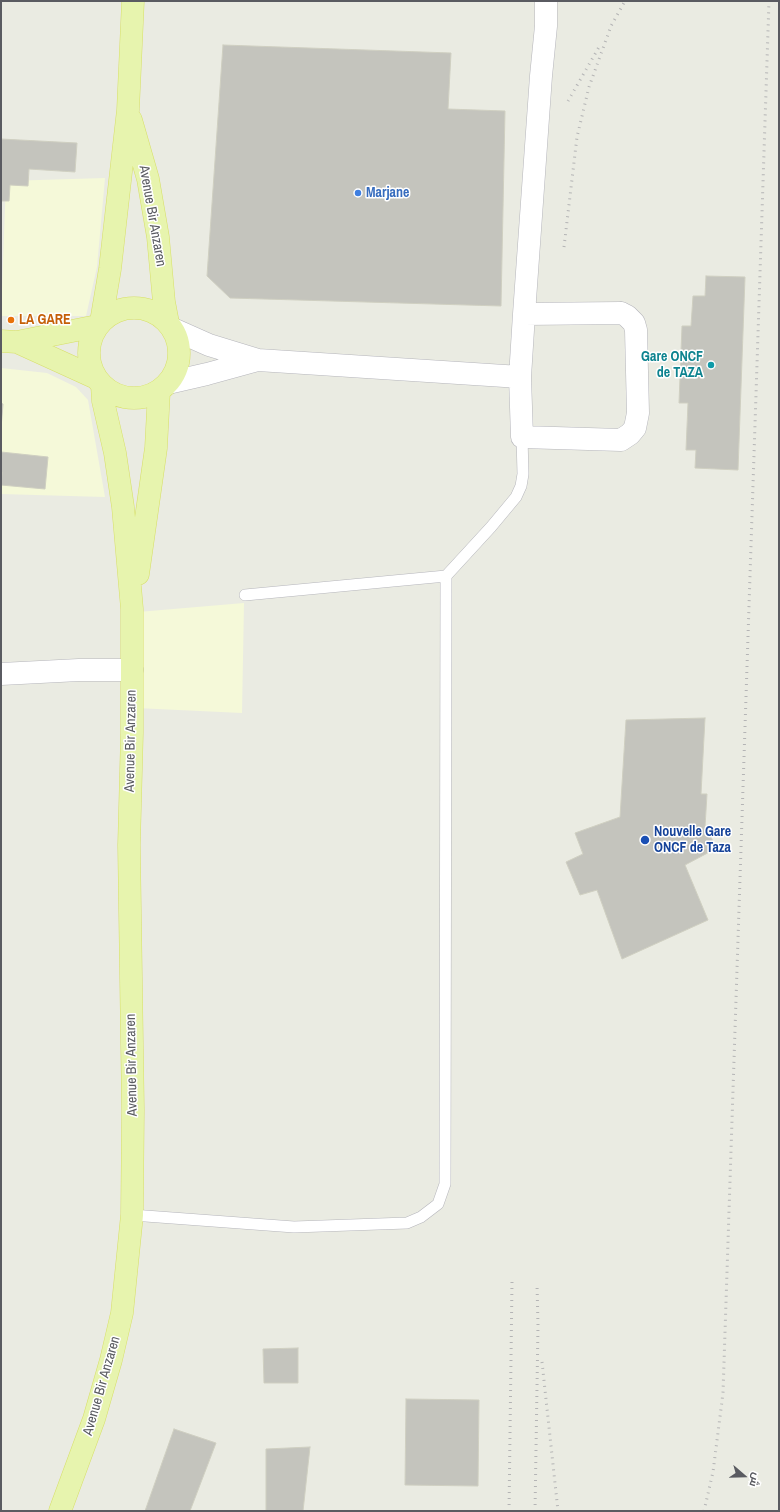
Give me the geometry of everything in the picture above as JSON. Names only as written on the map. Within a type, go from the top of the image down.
[{"type":"main road","name":"Avenue Bir Anzaren","points":[[99,324],[110,269],[128,110],[133,1]]},
{"type":"main road","name":"Avenue Bir Anzaren","points":[[128,110],[148,178],[158,237],[164,302],[170,326]]},
{"type":"main road","points":[[9,342],[59,362],[99,382],[112,393],[123,397],[136,398],[148,396],[164,387],[177,366],[179,348],[170,326],[156,313],[142,308],[127,308],[113,312],[99,324],[91,338],[88,352],[90,366],[99,382]]},
{"type":"main road","points":[[9,342],[99,324]]},
{"type":"main road","name":"Avenue Bir Anzaren","points":[[60,1511],[94,1419],[111,1360],[122,1313],[132,1215],[133,1110],[129,846],[132,733],[132,609],[123,507],[114,453],[99,382]]},
{"type":"main road","name":"Avenue Bir Anzaren","points":[[132,609],[164,387]]},
{"type":"street","points":[[524,314],[621,313],[627,316],[634,323],[636,330],[638,413],[634,428],[630,434],[621,440],[522,437],[520,377],[524,314],[540,84],[546,26],[546,1]]},
{"type":"street","points":[[170,326],[209,345],[258,360],[520,377]]},
{"type":"street","points":[[164,387],[258,360]]},
{"type":"street","points":[[1,674],[79,670],[132,670]]},
{"type":"lane","points":[[245,595],[446,576],[516,497],[521,486],[522,437]]},
{"type":"lane","points":[[132,1215],[301,1226],[408,1222],[421,1217],[438,1204],[445,1184],[446,576]]},
{"type":"shaded area","points":[[105,178],[97,267],[86,316],[1,316],[6,181]]},
{"type":"shaded area","points":[[1,368],[47,373],[76,387],[88,400],[105,497],[1,494]]},
{"type":"shaded area","points":[[244,603],[242,713],[136,708],[138,612]]},
{"type":"building","name":"Marjane","points":[[223,45],[451,53],[448,109],[505,111],[501,306],[230,298],[207,276]]},
{"type":"building","points":[[1,139],[77,143],[75,172],[29,169],[28,186],[10,185],[9,201],[1,201]]},
{"type":"building","name":"Gare ONCF de TAZA","points":[[706,276],[745,277],[738,470],[695,468],[696,450],[686,450],[688,403],[679,403],[682,326],[691,326],[693,296],[705,296]]},
{"type":"building","points":[[1,403],[3,404],[1,428]]},
{"type":"building","points":[[1,452],[48,457],[45,489],[1,485]]},
{"type":"building","name":"Nouvelle Gare ONCF de Taza","points":[[705,718],[701,794],[707,794],[705,827],[717,848],[685,865],[708,920],[622,959],[597,890],[580,895],[566,862],[583,854],[575,833],[620,817],[626,720]]},
{"type":"building","points":[[298,1348],[298,1383],[264,1383],[263,1349]]},
{"type":"building","points":[[406,1399],[479,1400],[478,1486],[405,1485]]},
{"type":"building","points":[[174,1429],[216,1443],[190,1511],[145,1511]]},
{"type":"building","points":[[310,1447],[303,1511],[266,1511],[266,1449]]},
{"type":"railway","points":[[564,247],[577,137],[589,87],[611,26],[625,1]]},
{"type":"railway","points":[[704,1511],[713,1472],[723,1393],[769,1]]},
{"type":"railway","points":[[568,101],[599,47]]},
{"type":"railway","points":[[509,1511],[512,1282]]},
{"type":"railway","points":[[535,1511],[538,1325],[537,1284]]},
{"type":"railway","points":[[542,1362],[558,1511]]},
{"type":"place","name":"Marjane","points":[[358,193]]},
{"type":"place","name":"LA GARE","points":[[11,320]]},
{"type":"place","name":"Gare ONCF de TAZA","points":[[711,365]]},
{"type":"place","name":"Nouvelle Gare ONCF de Taza","points":[[645,840]]}]
